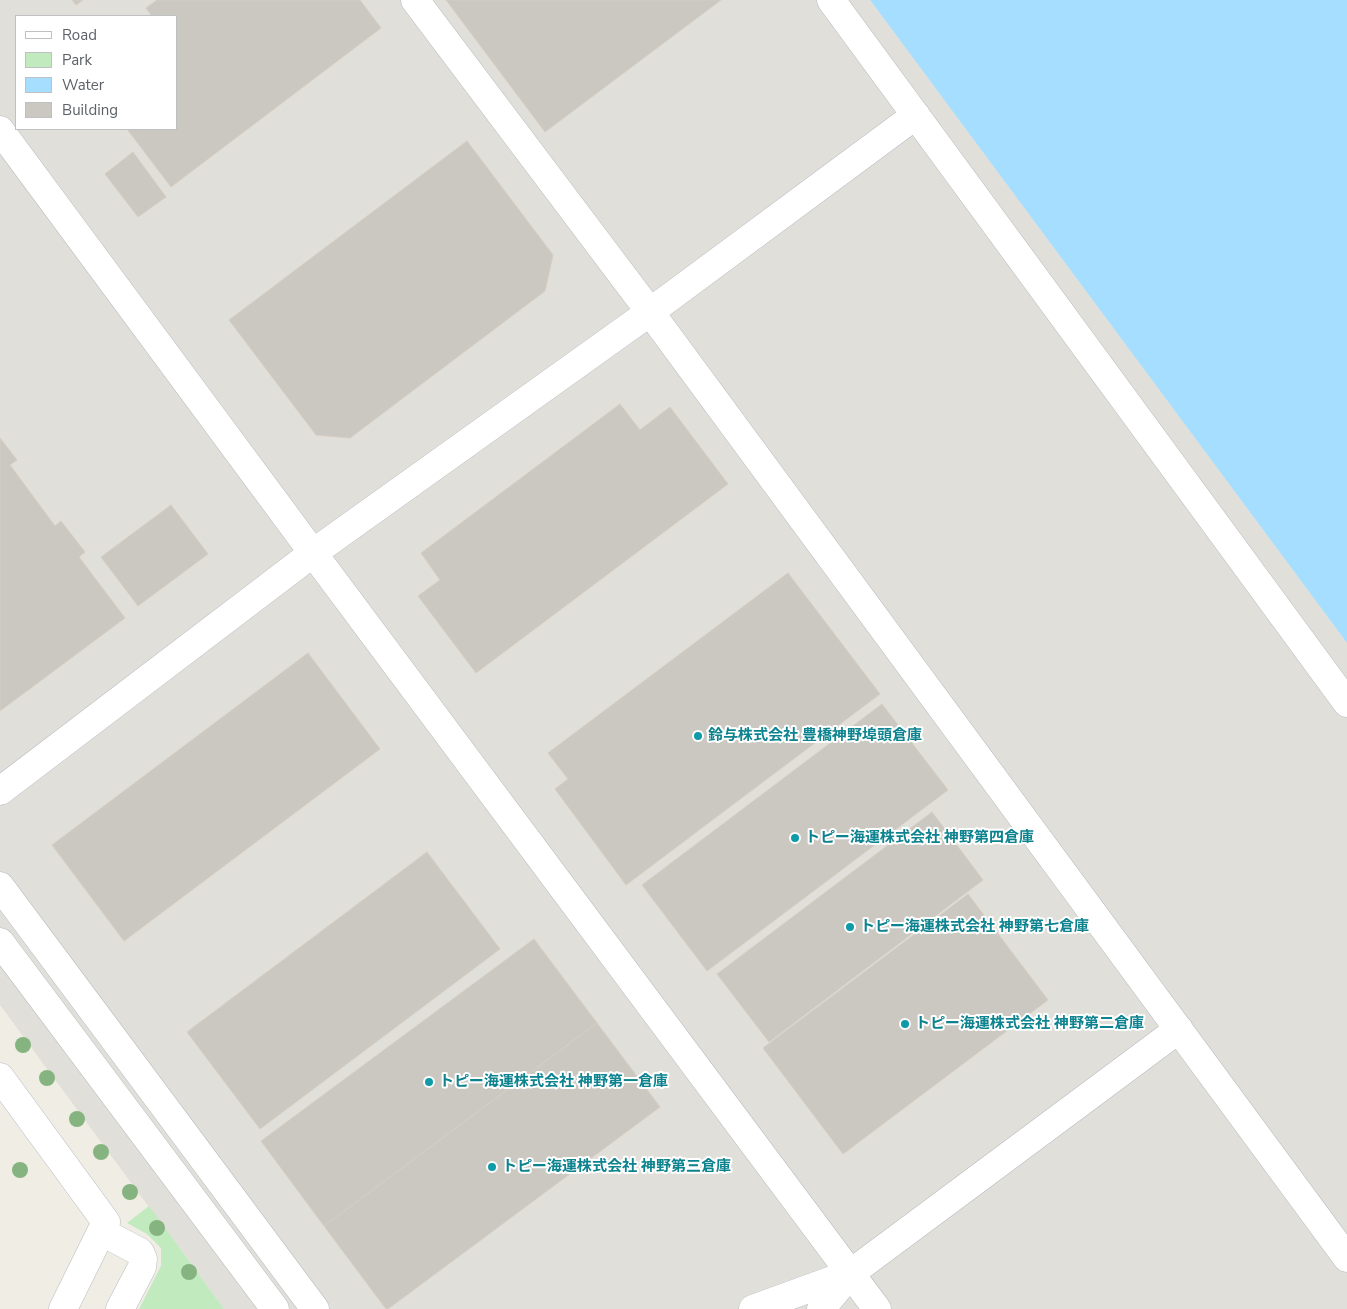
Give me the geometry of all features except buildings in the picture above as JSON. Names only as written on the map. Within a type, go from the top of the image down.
[{"type":"street","points":[[415,0],[650,312],[1347,1258]]},
{"type":"street","points":[[831,0],[1347,703]]},
{"type":"street","points":[[0,791],[313,553],[650,312],[916,115]]},
{"type":"street","points":[[0,130],[877,1309]]},
{"type":"street","points":[[0,886],[315,1309]]},
{"type":"street","points":[[4,957],[275,1309]]},
{"type":"street","points":[[821,1309],[851,1273],[1179,1029]]},
{"type":"street","points":[[0,1077],[106,1222],[63,1309]]},
{"type":"street","points":[[102,1232],[140,1252],[144,1259],[142,1267],[120,1309]]},
{"type":"street","points":[[753,1309],[851,1273]]},
{"type":"shaded area","points":[[0,0],[870,0],[1347,643],[1347,1309],[224,1309],[0,1005]]},
{"type":"green space","points":[[149,1206],[224,1309],[139,1309],[161,1266],[161,1248],[147,1234],[127,1223]]},
{"type":"water","points":[[870,0],[1347,0],[1347,643]]},
{"type":"place","name":"鈴与株式会社 豊橋神野埠頭倉庫","points":[[698,736]]},
{"type":"place","name":"トピー海運株式会社 神野第四倉庫","points":[[795,838]]},
{"type":"place","name":"トピー海運株式会社 神野第七倉庫","points":[[850,927]]},
{"type":"place","name":"トピー海運株式会社 神野第二倉庫","points":[[905,1024]]},
{"type":"place","name":"トピー海運株式会社 神野第一倉庫","points":[[429,1082]]},
{"type":"place","name":"トピー海運株式会社 神野第三倉庫","points":[[492,1167]]}]
